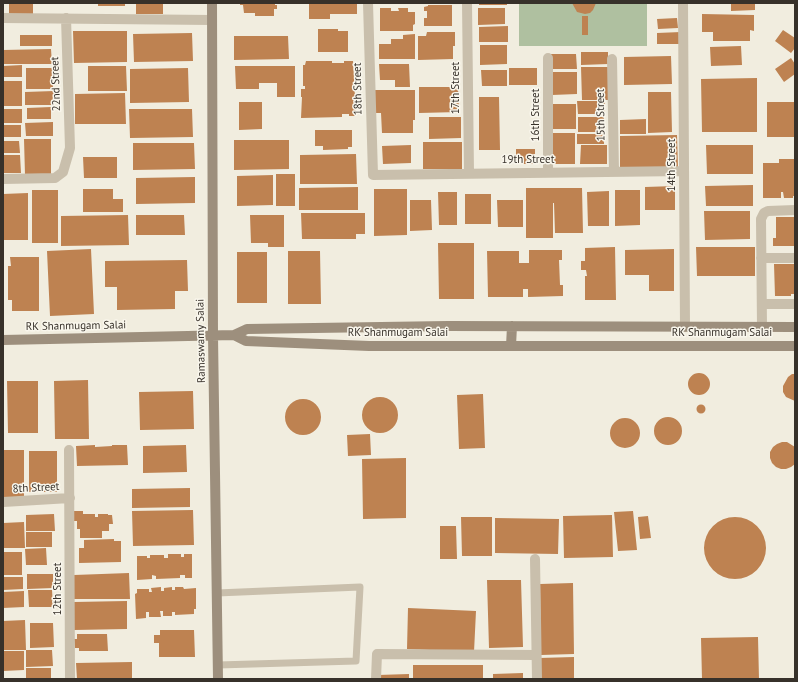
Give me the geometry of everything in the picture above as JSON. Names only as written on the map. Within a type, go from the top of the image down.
[{"type":"street","name":"Ramaswamy Salai","points":[[212,3],[213,336],[218,679]]},
{"type":"street","name":"18th Street","points":[[368,3],[372,174]]},
{"type":"street","name":"17th Street","points":[[468,3],[469,173]]},
{"type":"street","name":"14th Street","points":[[683,3],[685,327]]},
{"type":"street","points":[[3,18],[212,20]]},
{"type":"street","name":"22nd Street","points":[[3,179],[55,178],[63,172],[70,148],[66,18]]},
{"type":"street","name":"16th Street","points":[[548,58],[548,172]]},
{"type":"street","name":"15th Street","points":[[612,59],[614,172]]},
{"type":"street","name":"19th Street","points":[[372,174],[684,171]]},
{"type":"street","points":[[762,326],[761,219],[764,213],[768,210],[795,210]]},
{"type":"street","points":[[761,258],[795,258]]},
{"type":"street","points":[[762,304],[795,304]]},
{"type":"street","points":[[234,335],[247,329],[448,326],[795,327]]},
{"type":"street","points":[[511,346],[512,326]]},
{"type":"street","name":"RK Shanmugam Salai","points":[[3,340],[234,335],[246,341],[369,346],[795,346]]},
{"type":"street","name":"12th Street","points":[[69,450],[70,679]]},
{"type":"street","name":"8th Street","points":[[3,502],[70,498]]},
{"type":"street","points":[[535,559],[537,679]]},
{"type":"street","points":[[376,679],[377,654],[536,655]]},
{"type":"lane","points":[[217,593],[360,587],[356,661],[218,665]]},
{"type":"green space","points":[[519,3],[647,3],[647,46],[519,46]]},
{"type":"building","points":[[9,3],[33,3],[33,14],[9,14]]},
{"type":"building","points":[[98,3],[125,3],[125,6],[98,6]]},
{"type":"building","points":[[136,3],[163,3],[163,14],[136,14]]},
{"type":"building","points":[[240,3],[275,3],[275,5],[277,5],[277,9],[274,9],[274,16],[255,16],[255,13],[244,13],[243,5],[240,5]]},
{"type":"building","points":[[309,3],[357,3],[357,14],[330,14],[330,19],[309,19]]},
{"type":"building","points":[[479,3],[507,3],[507,5],[479,5]]},
{"type":"building","points":[[572,3],[596,3],[590,13],[585,14],[577,12]]},
{"type":"building","points":[[731,3],[755,3],[755,10],[731,11]]},
{"type":"building","points":[[428,5],[452,5],[452,26],[424,26],[424,18],[427,18],[427,11],[424,11],[424,7]]},
{"type":"building","points":[[380,8],[391,8],[391,11],[399,11],[398,8],[408,8],[408,12],[415,12],[415,24],[413,25],[413,31],[380,31]]},
{"type":"building","points":[[478,8],[505,8],[505,24],[478,25]]},
{"type":"building","points":[[702,14],[754,15],[754,31],[750,30],[750,41],[713,41],[713,32],[702,32]]},
{"type":"building","points":[[582,16],[588,16],[588,35],[582,35]]},
{"type":"building","points":[[677,18],[678,28],[658,29],[657,19]]},
{"type":"building","points":[[508,26],[508,42],[479,42],[479,27]]},
{"type":"building","points":[[318,29],[338,29],[338,31],[348,31],[348,52],[318,52]]},
{"type":"building","points":[[783,30],[795,38],[795,48],[791,53],[775,41]]},
{"type":"building","points":[[73,31],[127,31],[127,62],[74,63]]},
{"type":"building","points":[[427,32],[455,32],[453,59],[418,60],[418,36],[426,36]]},
{"type":"building","points":[[681,32],[681,44],[657,44],[657,33]]},
{"type":"building","points":[[192,33],[193,61],[134,62],[133,34]]},
{"type":"building","points":[[415,34],[415,59],[379,59],[379,44],[391,44],[391,39],[403,39],[403,35]]},
{"type":"building","points":[[20,35],[52,35],[52,46],[20,46]]},
{"type":"building","points":[[234,36],[288,36],[289,59],[234,60]]},
{"type":"building","points":[[480,45],[507,45],[507,64],[480,65]]},
{"type":"building","points":[[741,46],[742,65],[711,66],[710,47]]},
{"type":"building","points":[[51,49],[52,64],[3,64],[3,50]]},
{"type":"building","points":[[581,52],[608,52],[608,64],[581,65]]},
{"type":"building","points":[[550,54],[576,54],[577,69],[551,69]]},
{"type":"building","points":[[671,56],[672,84],[624,85],[624,57]]},
{"type":"building","points":[[791,58],[795,64],[795,74],[784,82],[775,69]]},
{"type":"building","points":[[306,61],[332,61],[332,63],[344,63],[344,61],[353,61],[356,116],[342,114],[342,117],[301,118],[301,89],[305,89],[305,86],[303,86],[303,65],[305,65]]},
{"type":"building","points":[[379,64],[409,64],[410,87],[395,87],[395,80],[380,80]]},
{"type":"building","points":[[22,65],[22,77],[3,77],[3,66]]},
{"type":"building","points":[[88,66],[126,66],[127,91],[88,91]]},
{"type":"building","points":[[235,66],[295,66],[295,97],[277,97],[277,83],[259,83],[259,89],[236,89]]},
{"type":"building","points":[[581,67],[608,67],[608,100],[582,100]]},
{"type":"building","points":[[26,68],[53,68],[53,89],[26,89]]},
{"type":"building","points":[[188,68],[189,102],[130,103],[130,69]]},
{"type":"building","points":[[509,68],[537,68],[537,85],[509,85]]},
{"type":"building","points":[[481,70],[507,70],[507,86],[482,86]]},
{"type":"building","points":[[552,72],[577,72],[577,94],[552,95]]},
{"type":"building","points":[[757,78],[757,132],[702,132],[701,79]]},
{"type":"building","points":[[3,81],[22,81],[22,106],[3,106]]},
{"type":"building","points":[[419,87],[458,87],[459,112],[419,113]]},
{"type":"building","points":[[374,90],[415,90],[415,120],[413,120],[413,133],[382,133],[381,113],[375,113]]},
{"type":"building","points":[[54,91],[54,105],[25,105],[25,92]]},
{"type":"building","points":[[648,92],[671,92],[672,132],[648,133]]},
{"type":"building","points":[[125,93],[126,124],[75,124],[75,94]]},
{"type":"building","points":[[479,97],[499,97],[500,150],[479,150]]},
{"type":"building","points":[[577,101],[605,101],[605,114],[578,114]]},
{"type":"building","points":[[239,102],[262,102],[262,129],[239,130]]},
{"type":"building","points":[[767,102],[795,102],[795,137],[767,137]]},
{"type":"building","points":[[551,104],[576,104],[576,129],[551,129]]},
{"type":"building","points":[[51,107],[51,119],[27,119],[27,108]]},
{"type":"building","points":[[3,109],[22,109],[22,123],[3,123]]},
{"type":"building","points":[[129,109],[192,109],[193,137],[130,138]]},
{"type":"building","points":[[429,117],[461,117],[461,138],[429,139]]},
{"type":"building","points":[[578,117],[604,117],[604,132],[578,132]]},
{"type":"building","points":[[646,119],[646,134],[620,134],[620,120]]},
{"type":"building","points":[[53,122],[53,136],[26,136],[25,123]]},
{"type":"building","points":[[3,125],[21,125],[21,137],[3,137]]},
{"type":"building","points":[[315,130],[352,130],[352,147],[348,147],[348,149],[323,150],[323,146],[315,146]]},
{"type":"building","points":[[550,133],[575,133],[575,164],[550,164]]},
{"type":"building","points":[[577,134],[604,134],[604,144],[577,144]]},
{"type":"building","points":[[677,135],[678,167],[620,167],[620,136]]},
{"type":"building","points":[[24,139],[51,139],[51,174],[25,175]]},
{"type":"building","points":[[234,140],[289,140],[289,169],[234,170]]},
{"type":"building","points":[[3,141],[19,141],[20,153],[3,153]]},
{"type":"building","points":[[423,142],[462,142],[462,169],[423,169]]},
{"type":"building","points":[[133,143],[194,143],[195,169],[133,170]]},
{"type":"building","points":[[411,145],[411,163],[383,164],[382,146]]},
{"type":"building","points":[[581,145],[607,145],[607,164],[580,164]]},
{"type":"building","points":[[706,145],[753,145],[753,174],[707,174]]},
{"type":"building","points":[[516,149],[535,149],[535,164],[516,164]]},
{"type":"building","points":[[356,154],[357,184],[300,184],[300,155]]},
{"type":"building","points":[[3,155],[20,155],[21,173],[3,173]]},
{"type":"building","points":[[83,157],[117,157],[117,178],[84,178]]},
{"type":"building","points":[[779,159],[795,159],[795,196],[793,196],[793,198],[784,198],[783,192],[781,192],[781,198],[763,198],[763,163],[779,163]]},
{"type":"building","points":[[276,174],[295,174],[295,206],[276,206]]},
{"type":"building","points":[[273,175],[273,205],[237,206],[237,176]]},
{"type":"building","points":[[195,177],[195,203],[136,204],[136,178]]},
{"type":"building","points":[[753,185],[753,206],[706,206],[705,186]]},
{"type":"building","points":[[675,186],[675,210],[645,210],[645,187]]},
{"type":"building","points":[[358,187],[358,210],[299,210],[299,188]]},
{"type":"building","points":[[526,188],[582,188],[583,233],[555,233],[553,203],[553,238],[526,238]]},
{"type":"building","points":[[83,189],[113,189],[113,199],[123,199],[123,212],[83,212]]},
{"type":"building","points":[[374,189],[407,189],[407,235],[374,236]]},
{"type":"building","points":[[32,190],[58,190],[58,243],[32,243]]},
{"type":"building","points":[[615,190],[640,190],[640,225],[615,226]]},
{"type":"building","points":[[609,191],[609,226],[588,226],[587,192]]},
{"type":"building","points":[[438,192],[457,192],[457,225],[439,225]]},
{"type":"building","points":[[28,193],[28,240],[3,240],[3,194]]},
{"type":"building","points":[[465,194],[491,194],[491,224],[465,224]]},
{"type":"building","points":[[410,200],[431,200],[432,230],[410,231]]},
{"type":"building","points":[[497,200],[523,200],[523,227],[498,227]]},
{"type":"building","points":[[704,211],[750,211],[750,239],[705,240]]},
{"type":"building","points":[[301,213],[365,213],[365,234],[356,234],[356,239],[302,239]]},
{"type":"building","points":[[128,215],[129,245],[61,246],[61,216]]},
{"type":"building","points":[[136,215],[184,215],[185,235],[136,235]]},
{"type":"building","points":[[250,215],[284,215],[284,247],[268,247],[268,243],[251,243]]},
{"type":"building","points":[[776,217],[795,217],[795,246],[773,246],[773,238],[776,238]]},
{"type":"building","points":[[438,243],[474,243],[474,299],[439,299]]},
{"type":"building","points":[[615,247],[616,300],[585,300],[585,276],[587,276],[586,270],[581,270],[581,261],[585,261],[585,248]]},
{"type":"building","points":[[696,247],[755,247],[755,276],[697,276]]},
{"type":"building","points":[[91,249],[94,314],[50,316],[47,251]]},
{"type":"building","points":[[674,249],[674,291],[649,291],[649,275],[625,275],[625,250]]},
{"type":"building","points":[[529,250],[562,250],[562,260],[559,260],[560,285],[563,285],[563,296],[528,297],[528,289],[523,289],[523,297],[488,297],[487,251],[519,251],[519,263],[529,263]]},
{"type":"building","points":[[288,251],[320,251],[321,304],[288,304]]},
{"type":"building","points":[[237,252],[267,252],[267,303],[237,303]]},
{"type":"building","points":[[10,257],[39,257],[39,311],[12,311],[12,300],[8,300],[8,266],[11,266]]},
{"type":"building","points":[[187,260],[188,291],[175,291],[175,309],[117,310],[117,287],[105,287],[105,261]]},
{"type":"building","points":[[774,264],[795,264],[795,294],[791,294],[791,296],[775,296]]},
{"type":"building","points":[[699,373],[707,376],[710,384],[707,392],[699,395],[691,392],[688,384],[691,376]]},
{"type":"building","points":[[795,374],[795,401],[786,397],[783,392],[783,386],[788,377]]},
{"type":"building","points":[[88,380],[89,439],[55,439],[54,381]]},
{"type":"building","points":[[7,381],[38,381],[38,433],[8,433]]},
{"type":"building","points":[[193,391],[194,429],[140,430],[139,392]]},
{"type":"building","points":[[483,394],[485,448],[459,449],[457,395]]},
{"type":"building","points":[[384,397],[393,402],[397,408],[397,422],[393,428],[384,433],[376,433],[367,428],[363,422],[362,411],[367,402],[373,398]]},
{"type":"building","points":[[303,399],[316,404],[321,417],[316,430],[303,435],[290,430],[285,417],[290,404]]},
{"type":"building","points":[[701,404],[706,409],[701,414],[696,409]]},
{"type":"building","points":[[668,417],[674,418],[678,421],[681,425],[681,437],[678,441],[674,444],[668,445],[662,444],[658,441],[655,437],[654,431],[655,425],[658,421],[662,418]]},
{"type":"building","points":[[625,418],[636,422],[640,433],[636,444],[625,448],[614,444],[610,433],[614,422]]},
{"type":"building","points":[[370,434],[371,455],[348,456],[347,435]]},
{"type":"building","points":[[782,442],[787,442],[795,447],[795,464],[786,469],[776,467],[770,458],[770,452],[773,447]]},
{"type":"building","points":[[95,445],[95,447],[127,445],[128,465],[77,466],[76,446]]},
{"type":"building","points":[[186,445],[187,472],[143,473],[143,446]]},
{"type":"building","points":[[3,450],[24,450],[24,497],[3,497]]},
{"type":"building","points":[[29,451],[57,451],[57,492],[29,492]]},
{"type":"building","points":[[406,458],[406,518],[363,519],[362,459]]},
{"type":"building","points":[[190,488],[190,507],[132,508],[132,489]]},
{"type":"building","points":[[193,510],[194,545],[133,546],[132,511]]},
{"type":"building","points":[[74,511],[83,511],[83,514],[95,514],[95,517],[98,517],[98,514],[112,515],[113,524],[109,524],[109,531],[102,531],[102,538],[80,538],[80,529],[77,529],[77,521],[74,521]]},
{"type":"building","points":[[633,511],[637,550],[618,551],[614,512]]},
{"type":"building","points":[[54,514],[55,531],[26,531],[26,515]]},
{"type":"building","points":[[612,515],[613,557],[564,558],[563,516]]},
{"type":"building","points":[[648,516],[651,538],[640,539],[638,517]]},
{"type":"building","points":[[461,517],[492,517],[492,556],[462,556]]},
{"type":"building","points":[[735,517],[752,522],[757,526],[761,531],[766,548],[761,565],[757,570],[752,574],[735,579],[718,574],[713,570],[709,565],[704,548],[709,531],[713,526],[718,522]]},
{"type":"building","points":[[495,518],[559,519],[558,554],[495,553]]},
{"type":"building","points":[[24,522],[25,548],[3,548],[3,523]]},
{"type":"building","points":[[440,526],[456,526],[457,559],[440,559]]},
{"type":"building","points":[[26,532],[52,532],[52,547],[26,547]]},
{"type":"building","points":[[114,539],[114,541],[121,541],[121,562],[79,563],[79,548],[84,548],[84,540]]},
{"type":"building","points":[[46,548],[47,565],[26,565],[25,549]]},
{"type":"building","points":[[3,552],[22,552],[22,575],[3,575]]},
{"type":"building","points":[[168,554],[181,554],[181,557],[184,557],[184,554],[192,554],[192,578],[185,578],[185,575],[180,575],[180,578],[156,579],[156,576],[152,575],[152,579],[137,580],[137,556],[147,556],[147,558],[150,558],[150,555],[164,555],[164,558],[168,558]]},
{"type":"building","points":[[129,573],[130,599],[74,599],[74,575]]},
{"type":"building","points":[[27,574],[53,574],[53,588],[27,589]]},
{"type":"building","points":[[3,577],[23,577],[23,589],[3,590]]},
{"type":"building","points":[[487,580],[521,580],[523,647],[489,648]]},
{"type":"building","points":[[573,583],[574,654],[541,655],[540,584]]},
{"type":"building","points":[[161,587],[161,591],[164,591],[164,588],[172,587],[172,590],[175,590],[175,587],[183,587],[184,589],[196,588],[196,609],[194,609],[194,614],[175,615],[175,612],[172,612],[172,616],[163,616],[163,611],[160,611],[161,617],[149,617],[149,612],[146,612],[146,618],[136,619],[135,594],[137,593],[137,589],[149,589],[149,592],[152,592],[151,588]]},
{"type":"building","points":[[28,590],[52,590],[53,607],[29,607]]},
{"type":"building","points":[[24,591],[24,607],[3,608],[3,592]]},
{"type":"building","points":[[127,601],[127,629],[74,630],[74,602]]},
{"type":"building","points":[[408,608],[476,611],[474,652],[407,649]]},
{"type":"building","points":[[25,620],[26,650],[3,650],[3,621]]},
{"type":"building","points":[[30,623],[53,623],[54,647],[30,648]]},
{"type":"building","points":[[160,630],[194,630],[195,657],[159,657],[159,643],[154,643],[154,635],[160,635]]},
{"type":"building","points":[[77,634],[107,634],[108,651],[79,651],[79,648],[75,648],[74,639],[77,639]]},
{"type":"building","points":[[758,637],[759,679],[702,679],[701,638]]},
{"type":"building","points":[[26,650],[52,650],[53,666],[26,667]]},
{"type":"building","points":[[3,651],[24,651],[24,670],[3,671]]},
{"type":"building","points":[[574,657],[574,679],[539,679],[539,658]]},
{"type":"building","points":[[132,662],[132,679],[77,679],[76,663]]},
{"type":"building","points":[[413,665],[483,665],[483,679],[413,679]]},
{"type":"building","points":[[26,668],[51,668],[51,679],[26,679]]},
{"type":"building","points":[[523,673],[523,679],[493,679],[493,674]]},
{"type":"building","points":[[409,674],[409,679],[378,679],[378,675]]}]
